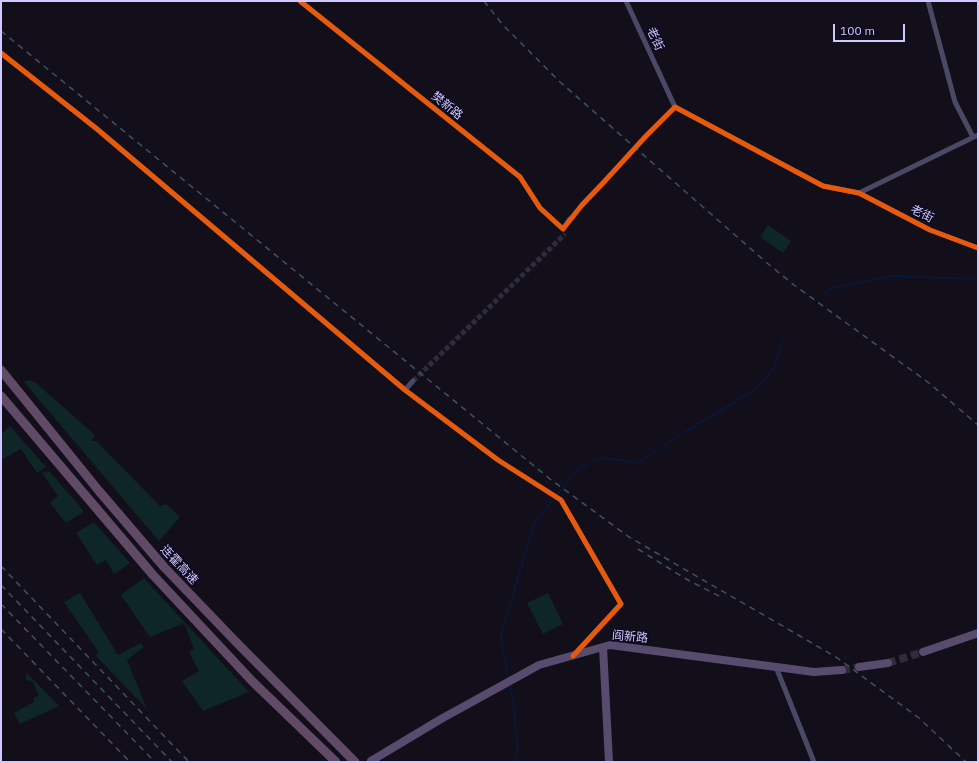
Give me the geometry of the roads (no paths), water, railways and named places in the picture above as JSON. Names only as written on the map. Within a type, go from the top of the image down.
[{"type":"highway","name":"连霍高速","points":[[1,370],[99,491],[164,567],[244,651],[356,762]]},
{"type":"highway","name":"连霍高速","points":[[1,396],[153,575],[253,682],[336,762]]},
{"type":"highway","points":[[310,737],[331,762]]},
{"type":"main road","points":[[923,652],[978,633]]},
{"type":"main road","name":"阎新路","points":[[371,762],[441,719],[539,665],[610,645],[814,672],[842,670]]},
{"type":"main road","points":[[603,647],[609,762]]},
{"type":"main road","points":[[858,667],[888,663]]},
{"type":"street","name":"樊新路","points":[[300,1],[520,177],[540,208],[564,232],[569,220]]},
{"type":"street","name":"老街","points":[[626,1],[675,106],[823,186],[858,193],[930,230],[978,248]]},
{"type":"street","points":[[858,193],[976,136],[955,102],[928,1]]},
{"type":"street","points":[[1,53],[96,129],[405,390],[498,460],[561,500],[621,604],[573,656]]},
{"type":"street","points":[[646,136],[675,106]]},
{"type":"street","points":[[582,205],[603,184]]},
{"type":"street","points":[[405,390],[412,381]]},
{"type":"street","points":[[776,667],[814,762]]},
{"type":"waterway","points":[[825,294],[829,289],[891,276],[974,279]]},
{"type":"waterway","points":[[595,461],[605,458],[638,463],[686,431],[755,390],[774,368],[785,340]]},
{"type":"waterway","points":[[558,494],[580,467],[588,464]]},
{"type":"waterway","points":[[508,677],[501,635],[535,521],[553,500]]},
{"type":"waterway","points":[[510,686],[514,709],[518,754],[514,762]]},
{"type":"tunnel","points":[[603,183],[646,136]]},
{"type":"tunnel","points":[[569,220],[582,205]]},
{"type":"tunnel","points":[[413,381],[565,234]]},
{"type":"tunnel","points":[[888,663],[923,652]]},
{"type":"tunnel","points":[[842,670],[859,667]]},
{"type":"railway","points":[[484,1],[502,24],[560,82],[767,263],[794,285],[929,383],[978,425]]},
{"type":"railway","points":[[1,31],[550,479],[629,537],[836,657],[919,718],[966,762]]},
{"type":"railway","points":[[638,549],[686,579],[721,597]]},
{"type":"railway","points":[[1,566],[189,762]]},
{"type":"railway","points":[[1,585],[172,762]]},
{"type":"railway","points":[[1,604],[155,762]]},
{"type":"railway","points":[[1,629],[130,762]]}]
